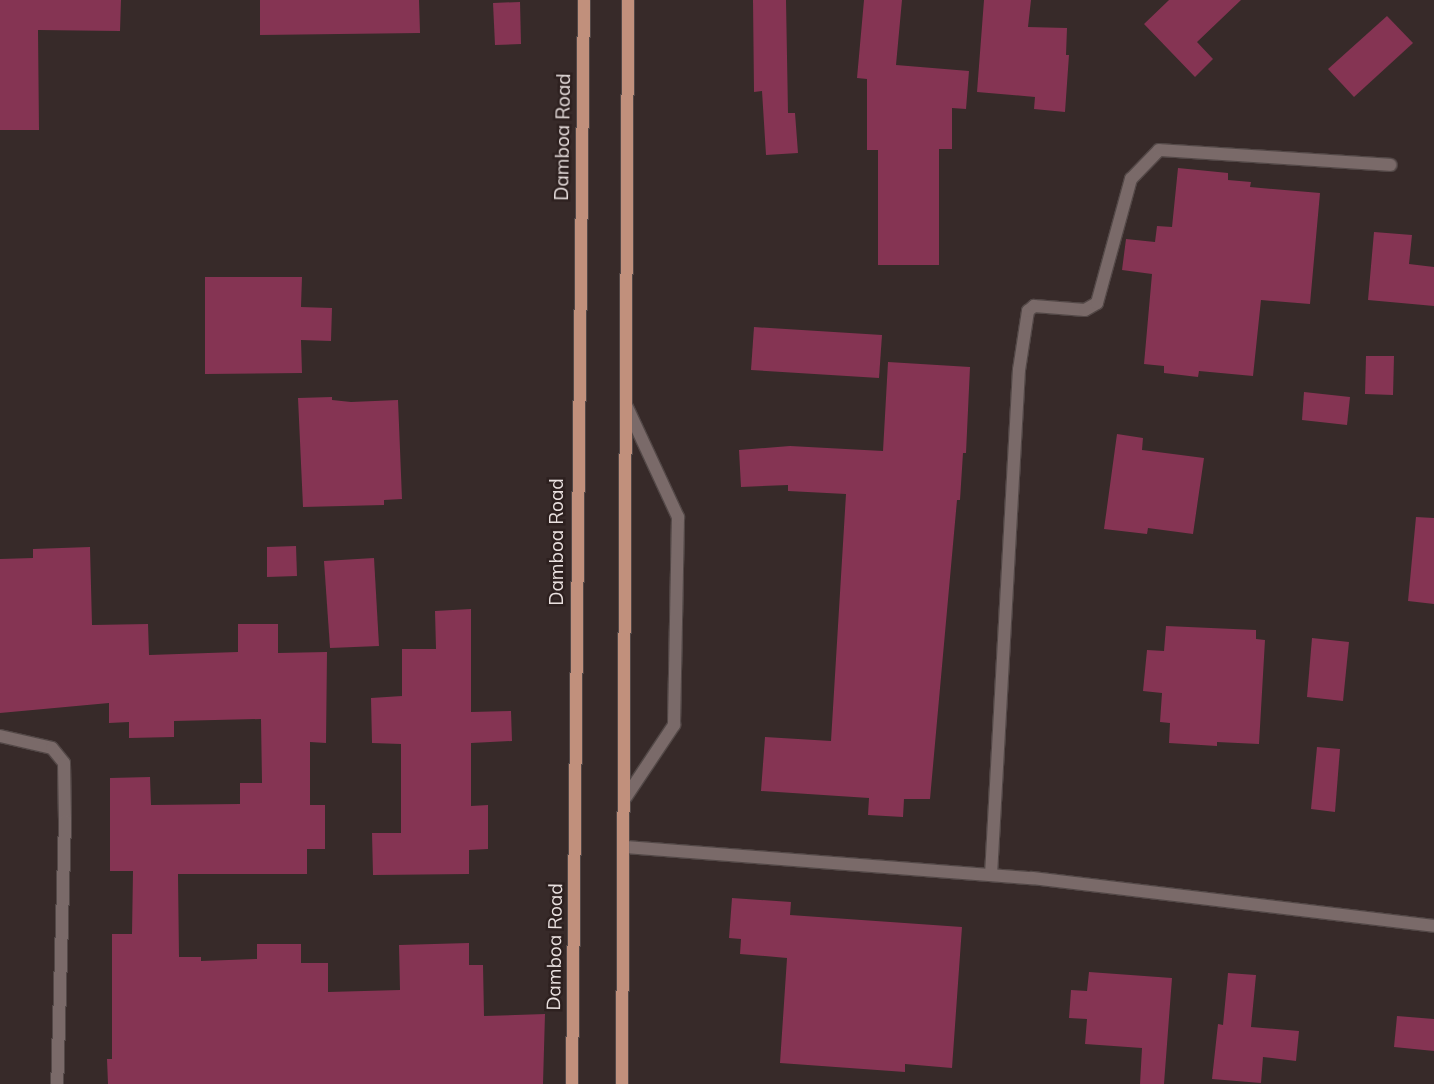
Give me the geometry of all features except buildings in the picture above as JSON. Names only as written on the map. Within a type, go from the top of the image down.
[{"type":"main road","name":"Damboa Road","points":[[572,1084],[584,0]]},
{"type":"main road","points":[[622,1084],[626,797],[628,0]]},
{"type":"street","points":[[991,875],[1019,370],[1028,311],[1034,306],[1085,310],[1098,303],[1131,179],[1159,150],[1391,165]]},
{"type":"street","points":[[626,797],[674,725],[678,517],[627,407]]},
{"type":"street","points":[[0,736],[52,748],[64,763],[65,821],[57,1084]]},
{"type":"street","points":[[625,846],[991,875],[1434,926]]}]
